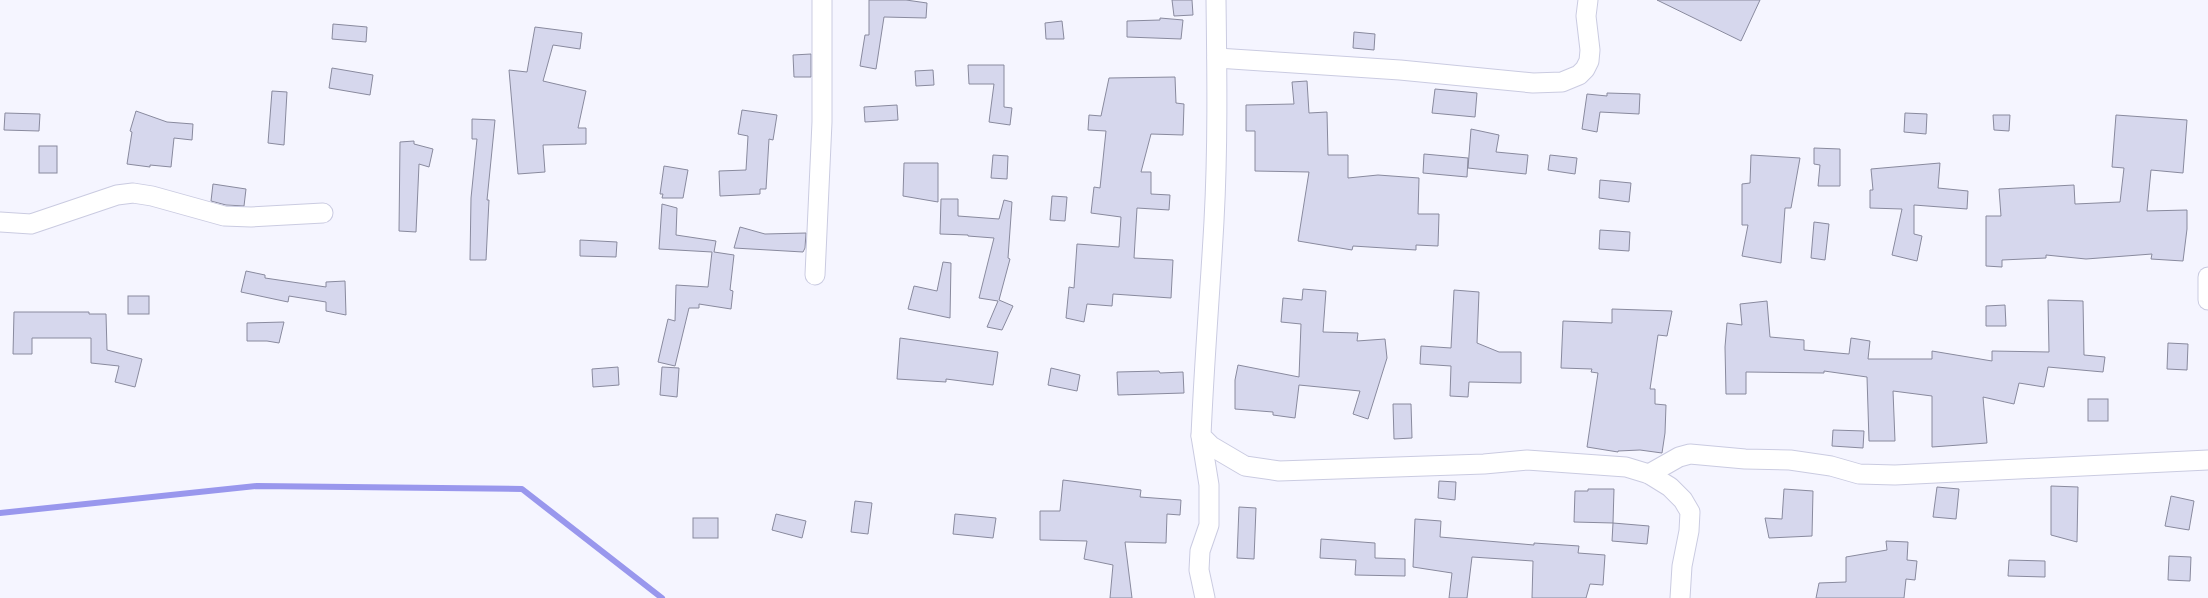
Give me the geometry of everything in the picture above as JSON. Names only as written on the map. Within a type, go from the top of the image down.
[{"type":"street","points":[[815,275],[822,122],[822,0]]},
{"type":"street","points":[[1205,598],[1199,570],[1200,550],[1209,525],[1209,486],[1201,436],[1214,220],[1217,58],[1216,0]]},
{"type":"street","points":[[1217,58],[1400,70],[1533,83],[1562,82],[1579,76],[1586,69],[1589,61],[1590,50],[1586,16],[1588,0]]},
{"type":"street","points":[[0,222],[30,224],[116,195],[133,193],[152,196],[224,216],[251,217],[323,213]]},
{"type":"street","points":[[2208,277],[2208,300]]},
{"type":"street","points":[[1201,436],[1211,446],[1245,466],[1279,471],[1484,464],[1527,460],[1626,467],[1649,474],[1670,487],[1683,500],[1690,512],[1689,531],[1682,566],[1680,598]]},
{"type":"street","points":[[1649,474],[1678,457],[1690,454],[1745,459],[1790,460],[1831,466],[1859,474],[1895,475],[2208,460]]},
{"type":"building","points":[[869,0],[906,0],[927,3],[926,18],[884,17],[876,69],[860,66],[865,35],[869,35]]},
{"type":"building","points":[[1172,0],[1192,0],[1193,15],[1174,16]]},
{"type":"building","points":[[1657,0],[1760,0],[1741,41]]},
{"type":"building","points":[[1160,18],[1183,20],[1181,39],[1127,37],[1127,21],[1160,20]]},
{"type":"building","points":[[1062,21],[1064,39],[1046,39],[1045,23]]},
{"type":"building","points":[[333,24],[367,27],[366,42],[332,39]]},
{"type":"building","points":[[535,27],[582,33],[580,49],[553,45],[543,81],[586,91],[578,128],[586,128],[586,144],[543,145],[545,172],[518,174],[509,70],[527,72]]},
{"type":"building","points":[[1354,32],[1375,34],[1374,50],[1353,48]]},
{"type":"building","points":[[811,54],[811,77],[794,77],[793,55]]},
{"type":"building","points":[[968,65],[1004,65],[1004,107],[1012,108],[1010,125],[989,122],[994,84],[969,84]]},
{"type":"building","points":[[332,68],[373,75],[370,95],[329,88]]},
{"type":"building","points":[[933,70],[934,85],[916,86],[915,71]]},
{"type":"building","points":[[1175,77],[1176,103],[1184,104],[1183,135],[1151,134],[1141,172],[1151,172],[1151,194],[1170,195],[1169,210],[1137,208],[1134,258],[1173,260],[1171,298],[1113,294],[1112,306],[1087,304],[1084,322],[1066,318],[1069,287],[1074,288],[1077,244],[1119,247],[1121,217],[1091,213],[1094,187],[1100,188],[1106,131],[1088,130],[1089,115],[1101,116],[1109,78]]},
{"type":"building","points":[[1307,81],[1309,113],[1327,112],[1328,155],[1348,155],[1348,178],[1378,175],[1419,178],[1418,214],[1439,214],[1438,246],[1416,245],[1416,250],[1353,246],[1352,250],[1298,241],[1309,172],[1255,171],[1255,131],[1246,131],[1246,105],[1294,104],[1292,82]]},
{"type":"building","points":[[1435,89],[1477,93],[1475,117],[1432,113]]},
{"type":"building","points":[[272,91],[287,92],[284,145],[268,143]]},
{"type":"building","points":[[1607,93],[1640,94],[1639,114],[1600,112],[1597,132],[1582,129],[1587,94],[1607,96]]},
{"type":"building","points":[[897,105],[898,120],[865,122],[864,107]]},
{"type":"building","points":[[742,110],[777,115],[773,140],[769,139],[766,189],[760,189],[760,194],[720,196],[719,171],[746,170],[748,136],[738,134]]},
{"type":"building","points":[[136,111],[167,122],[193,124],[192,140],[174,138],[171,167],[150,165],[150,167],[127,164],[132,132],[130,131]]},
{"type":"building","points":[[5,113],[40,114],[39,131],[4,130]]},
{"type":"building","points":[[1905,113],[1927,114],[1926,134],[1904,132]]},
{"type":"building","points":[[1993,115],[2010,115],[2009,131],[1994,130]]},
{"type":"building","points":[[2116,115],[2187,120],[2183,173],[2151,170],[2147,211],[2187,210],[2187,229],[2183,261],[2151,259],[2152,254],[2086,259],[2046,255],[2046,258],[2002,260],[2002,267],[1986,266],[1986,216],[2001,216],[1999,189],[2074,185],[2075,204],[2120,202],[2124,168],[2112,167]]},
{"type":"building","points":[[472,119],[495,120],[487,200],[489,200],[486,260],[470,260],[471,198],[477,139],[472,139]]},
{"type":"building","points":[[1471,129],[1499,135],[1496,152],[1528,155],[1526,174],[1468,168]]},
{"type":"building","points":[[414,141],[414,144],[433,149],[429,167],[419,164],[416,232],[399,231],[400,142]]},
{"type":"building","points":[[39,146],[57,146],[57,173],[39,173]]},
{"type":"building","points":[[1814,148],[1840,149],[1840,186],[1818,186],[1820,165],[1814,164]]},
{"type":"building","points":[[1424,154],[1468,158],[1467,177],[1423,173]]},
{"type":"building","points":[[993,155],[1008,156],[1007,179],[991,178]]},
{"type":"building","points":[[1550,155],[1577,158],[1575,174],[1548,170]]},
{"type":"building","points":[[1751,155],[1800,158],[1791,208],[1785,208],[1781,263],[1742,256],[1748,225],[1742,225],[1742,184],[1750,183]]},
{"type":"building","points":[[904,163],[938,163],[938,202],[903,196]]},
{"type":"building","points":[[1940,163],[1938,188],[1968,191],[1967,209],[1914,205],[1914,234],[1922,236],[1917,261],[1892,255],[1902,209],[1870,208],[1870,190],[1873,190],[1871,169]]},
{"type":"building","points":[[664,166],[688,170],[683,198],[662,198],[663,194],[660,194]]},
{"type":"building","points":[[1600,180],[1631,183],[1629,202],[1599,198]]},
{"type":"building","points":[[213,184],[246,189],[244,206],[226,205],[211,201]]},
{"type":"building","points":[[1052,196],[1067,197],[1065,221],[1050,220]]},
{"type":"building","points":[[941,199],[958,199],[958,216],[999,219],[1004,200],[1012,202],[1008,258],[1010,259],[999,300],[1013,306],[1002,330],[987,327],[998,301],[979,298],[994,238],[940,234]]},
{"type":"building","points":[[662,204],[677,208],[676,235],[716,241],[714,252],[734,255],[730,290],[733,291],[731,309],[699,304],[699,308],[689,308],[675,366],[658,362],[668,319],[675,321],[676,285],[708,287],[712,252],[659,249]]},
{"type":"building","points":[[1814,222],[1829,224],[1825,260],[1811,258]]},
{"type":"building","points":[[740,227],[765,234],[806,233],[805,248],[803,252],[734,248]]},
{"type":"building","points":[[1600,230],[1630,232],[1629,251],[1599,249]]},
{"type":"building","points":[[580,240],[617,242],[616,257],[580,256]]},
{"type":"building","points":[[943,262],[951,263],[950,318],[908,309],[914,286],[937,291]]},
{"type":"building","points":[[246,271],[265,275],[265,278],[326,287],[326,282],[345,281],[346,315],[326,311],[326,302],[289,296],[288,302],[241,292]]},
{"type":"building","points":[[1303,289],[1326,291],[1323,332],[1358,333],[1357,341],[1385,339],[1387,358],[1368,419],[1353,414],[1360,391],[1299,385],[1295,418],[1273,415],[1273,412],[1235,409],[1235,380],[1238,365],[1299,377],[1301,324],[1281,322],[1283,298],[1302,300]]},
{"type":"building","points":[[1454,290],[1479,292],[1477,343],[1499,352],[1521,352],[1521,383],[1469,382],[1468,397],[1450,396],[1451,366],[1420,364],[1421,346],[1451,348]]},
{"type":"building","points":[[128,296],[149,296],[149,314],[128,314]]},
{"type":"building","points":[[2048,300],[2083,301],[2084,355],[2105,357],[2103,372],[2048,367],[2044,387],[2019,383],[2014,404],[1983,397],[1987,443],[1932,447],[1932,396],[1893,391],[1895,441],[1869,441],[1867,377],[1824,371],[1824,373],[1746,372],[1746,394],[1726,394],[1725,347],[1727,323],[1742,325],[1740,304],[1767,301],[1770,337],[1804,340],[1804,350],[1849,354],[1851,338],[1870,341],[1868,359],[1932,359],[1932,351],[1992,361],[1992,351],[2049,352]]},
{"type":"building","points":[[2005,305],[2006,326],[1986,326],[1986,306]]},
{"type":"building","points":[[1612,309],[1672,311],[1667,336],[1658,335],[1650,389],[1655,389],[1655,404],[1666,405],[1665,433],[1662,453],[1640,450],[1618,452],[1587,447],[1598,373],[1591,372],[1592,369],[1561,368],[1563,321],[1612,323]]},
{"type":"building","points":[[14,312],[89,312],[89,314],[106,314],[107,350],[142,359],[135,387],[115,382],[119,366],[91,363],[91,338],[32,338],[32,354],[13,354]]},
{"type":"building","points":[[284,322],[279,343],[267,341],[247,341],[247,323]]},
{"type":"building","points":[[900,338],[998,352],[993,385],[946,379],[946,382],[897,379]]},
{"type":"building","points":[[2168,343],[2188,344],[2187,370],[2167,369]]},
{"type":"building","points":[[618,367],[619,385],[593,387],[592,369]]},
{"type":"building","points":[[662,367],[679,368],[677,397],[660,395]]},
{"type":"building","points":[[1051,368],[1080,375],[1077,391],[1048,385]]},
{"type":"building","points":[[1159,371],[1160,373],[1183,372],[1184,393],[1118,395],[1117,372]]},
{"type":"building","points":[[2088,399],[2108,399],[2108,421],[2088,421]]},
{"type":"building","points":[[1393,404],[1411,404],[1412,438],[1394,439]]},
{"type":"building","points":[[1833,430],[1864,431],[1863,448],[1832,446]]},
{"type":"building","points":[[1063,480],[1141,490],[1140,497],[1181,500],[1180,515],[1167,514],[1166,543],[1125,542],[1132,598],[1110,598],[1113,565],[1084,559],[1087,541],[1040,540],[1040,511],[1060,511]]},
{"type":"building","points":[[1439,481],[1456,482],[1455,500],[1438,498]]},
{"type":"building","points":[[2051,486],[2078,487],[2077,542],[2051,535]]},
{"type":"building","points":[[1937,487],[1959,489],[1956,519],[1933,517]]},
{"type":"building","points":[[1588,489],[1614,489],[1613,523],[1574,522],[1575,491],[1588,491]]},
{"type":"building","points":[[1784,489],[1813,491],[1812,536],[1769,538],[1765,518],[1782,519]]},
{"type":"building","points":[[2171,496],[2194,501],[2189,530],[2165,526]]},
{"type":"building","points":[[855,501],[872,503],[868,534],[851,532]]},
{"type":"building","points":[[1239,507],[1256,508],[1254,559],[1237,558]]},
{"type":"building","points":[[776,514],[806,521],[802,538],[772,530]]},
{"type":"building","points":[[955,514],[996,518],[993,538],[953,534]]},
{"type":"building","points":[[693,518],[718,518],[718,538],[693,538]]},
{"type":"building","points":[[1415,519],[1441,521],[1440,537],[1534,545],[1534,543],[1579,546],[1578,553],[1605,555],[1603,585],[1590,584],[1586,598],[1532,598],[1533,561],[1472,557],[1467,598],[1449,598],[1452,573],[1413,567]]},
{"type":"building","points":[[1613,523],[1649,526],[1647,544],[1612,541]]},
{"type":"building","points":[[1321,539],[1375,543],[1375,558],[1405,559],[1405,576],[1355,575],[1356,560],[1320,558]]},
{"type":"building","points":[[1886,541],[1908,542],[1907,560],[1917,561],[1915,580],[1906,579],[1904,598],[1816,598],[1819,583],[1846,582],[1846,557],[1887,550]]},
{"type":"building","points":[[2169,556],[2191,557],[2190,581],[2168,580]]},
{"type":"building","points":[[2009,560],[2045,561],[2045,577],[2008,576]]},
{"type":"waterway","points":[[0,513],[257,486],[522,489],[662,598]]}]
